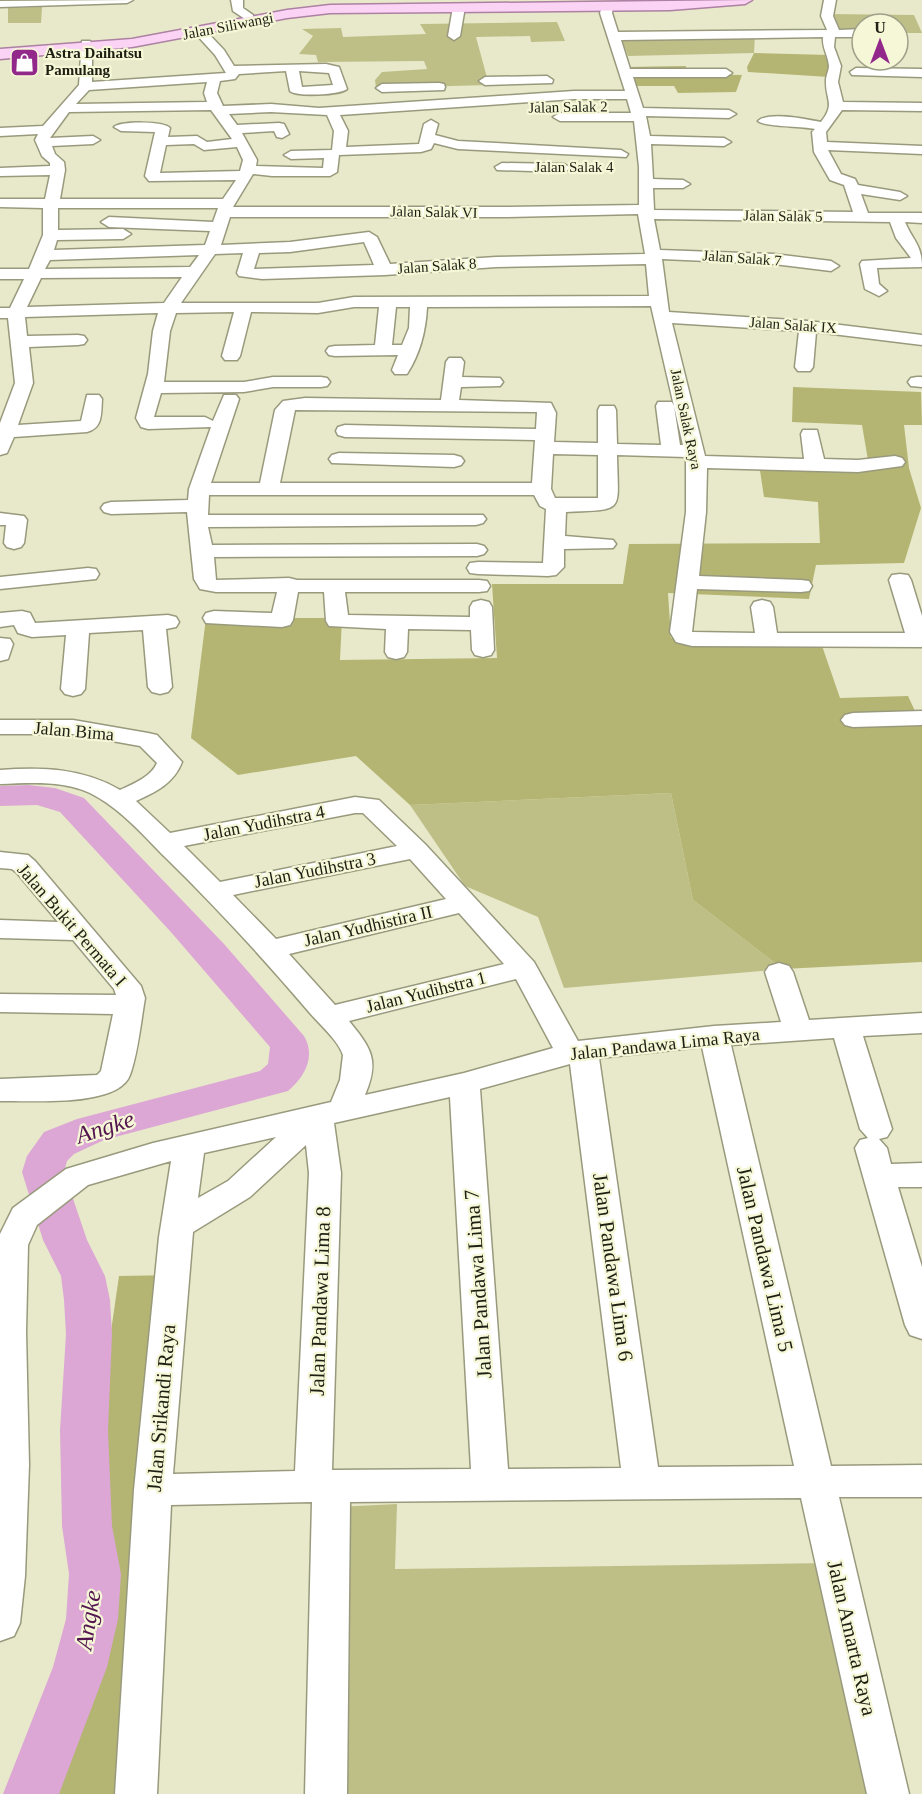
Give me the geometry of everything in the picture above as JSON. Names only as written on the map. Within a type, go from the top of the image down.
[{"type":"main road","name":"Jalan Siliwangi","points":[[669,4],[723,0]]},
{"type":"main road","name":"Jalan Siliwangi","points":[[0,52],[86,46],[200,32],[307,11],[572,3],[669,4],[745,0]]},
{"type":"main road","name":"Jalan Siliwangi","points":[[86,46],[336,3],[459,7],[572,3]]},
{"type":"street","points":[[0,4],[128,0]]},
{"type":"street","points":[[237,0],[237,9],[249,17]]},
{"type":"street","points":[[830,0],[827,16],[834,32],[830,33],[828,47],[835,66],[832,82],[837,106],[821,137],[821,152],[835,177],[848,180],[852,188],[858,217],[859,237]]},
{"type":"street","name":"Jalan Salak Raya","points":[[609,3],[606,13],[637,107],[643,140],[634,168],[654,256],[661,309],[696,457],[696,512],[681,632],[684,637],[692,639],[920,640]]},
{"type":"street","points":[[454,36],[459,7]]},
{"type":"street","points":[[85,86],[173,75],[214,79],[231,76],[232,70],[225,53],[200,32]]},
{"type":"street","points":[[613,36],[830,33],[850,36]]},
{"type":"street","points":[[0,158],[45,142],[67,108],[85,86],[86,46]]},
{"type":"street","points":[[232,70],[292,68],[310,65],[335,70],[341,89],[296,91],[292,68]]},
{"type":"street","points":[[900,72],[922,73]]},
{"type":"street","points":[[624,73],[726,73]]},
{"type":"street","points":[[205,423],[148,423],[145,421],[156,375],[161,330],[169,308],[211,248],[218,234],[217,227],[248,168],[240,143],[216,108],[211,89],[214,79]]},
{"type":"street","points":[[488,100],[482,81],[551,80]]},
{"type":"street","points":[[382,88],[451,87]]},
{"type":"street","name":"Jalan Salak 2","points":[[67,108],[271,108],[332,111],[488,100],[510,108],[637,107]]},
{"type":"street","points":[[332,111],[340,131],[339,152],[421,148],[426,146],[435,119],[421,106]]},
{"type":"street","points":[[837,106],[920,107],[916,123]]},
{"type":"street","points":[[560,117],[637,107],[729,114]]},
{"type":"street","points":[[765,121],[794,121],[821,137],[922,150]]},
{"type":"street","points":[[121,127],[163,128],[152,176],[154,178],[248,168]]},
{"type":"street","points":[[232,129],[279,127],[282,134]]},
{"type":"street","points":[[0,132],[45,142],[57,162],[58,170],[51,201],[51,235],[35,274],[8,313],[24,362],[24,383],[3,441]]},
{"type":"street","points":[[428,137],[458,145],[634,168],[683,184]]},
{"type":"street","points":[[821,137],[907,141]]},
{"type":"street","points":[[0,142],[93,140]]},
{"type":"street","points":[[160,141],[197,140],[204,146],[240,143]]},
{"type":"street","points":[[643,140],[724,142]]},
{"type":"street","points":[[230,161],[265,172],[330,172],[332,154],[291,154]]},
{"type":"street","name":"Jalan Salak 4","points":[[502,167],[582,168]]},
{"type":"street","name":"Jalan Salak 4","points":[[602,167],[634,168]]},
{"type":"street","points":[[0,172],[58,170]]},
{"type":"street","points":[[852,188],[900,196]]},
{"type":"street","name":"Jalan Salak VI","points":[[0,203],[51,201],[226,208],[507,212],[644,211]]},
{"type":"street","name":"Jalan Salak 5","points":[[644,211],[922,218]]},
{"type":"street","points":[[895,217],[904,238],[922,262]]},
{"type":"street","points":[[109,222],[217,227]]},
{"type":"street","points":[[51,235],[123,234]]},
{"type":"street","points":[[44,255],[290,247],[369,237],[385,270]]},
{"type":"street","name":"Jalan Salak 8","points":[[252,248],[247,274],[385,270],[474,275],[560,259],[654,256]]},
{"type":"street","name":"Jalan Salak 7","points":[[654,256],[774,267],[831,266]]},
{"type":"street","points":[[879,291],[871,286],[868,264],[922,262]]},
{"type":"street","points":[[0,274],[194,272]]},
{"type":"street","points":[[465,302],[474,275]]},
{"type":"street","name":"Jalan Salak IX","points":[[8,313],[169,308],[318,308],[354,302],[465,302],[661,309],[922,339]]},
{"type":"street","points":[[400,370],[418,328],[419,302]]},
{"type":"street","points":[[383,347],[388,303]]},
{"type":"street","points":[[231,356],[244,308]]},
{"type":"street","points":[[804,367],[808,326]]},
{"type":"street","points":[[18,342],[78,340]]},
{"type":"street","points":[[335,351],[410,350]]},
{"type":"street","points":[[449,406],[455,362]]},
{"type":"street","points":[[152,388],[244,387],[273,381],[321,382]]},
{"type":"street","points":[[452,381],[494,382]]},
{"type":"street","points":[[3,441],[87,426],[90,423],[93,399]]},
{"type":"street","points":[[230,399],[198,505],[205,579],[212,585],[334,585],[478,568]]},
{"type":"street","points":[[332,489],[350,404]]},
{"type":"street","points":[[269,489],[284,410],[290,405],[544,408],[547,413],[541,489],[548,502],[556,506],[606,504],[607,410]]},
{"type":"street","points":[[665,406],[671,451]]},
{"type":"street","points":[[345,431],[456,434],[608,450],[671,451],[696,457],[815,465],[876,466],[895,462]]},
{"type":"street","points":[[452,489],[456,434]]},
{"type":"street","points":[[810,434],[815,465]]},
{"type":"street","points":[[339,459],[454,461]]},
{"type":"street","points":[[198,505],[269,489],[541,489]]},
{"type":"street","points":[[476,489],[483,650]]},
{"type":"street","points":[[111,508],[198,505],[325,519],[476,519]]},
{"type":"street","points":[[203,551],[324,551],[478,568],[548,570],[553,567],[556,506]]},
{"type":"street","points":[[0,519],[17,520],[14,543]]},
{"type":"street","points":[[324,551],[325,519]]},
{"type":"street","points":[[554,542],[606,544]]},
{"type":"street","points":[[88,574],[9,582],[28,630],[161,623],[160,687]]},
{"type":"street","points":[[900,580],[920,640]]},
{"type":"street","points":[[687,582],[801,586]]},
{"type":"street","points":[[214,618],[282,620],[289,584]]},
{"type":"street","points":[[334,585],[337,621],[482,624]]},
{"type":"street","points":[[762,607],[767,640]]},
{"type":"street","points":[[0,620],[22,618]]},
{"type":"street","points":[[396,652],[397,622]]},
{"type":"street","points":[[73,689],[78,628]]},
{"type":"street","points":[[853,720],[922,718]]},
{"type":"street","name":"Jalan Bima","points":[[0,727],[73,727],[148,740],[170,762],[168,769],[161,777],[119,800]]},
{"type":"street","name":"Jalan Pandawa Lima 8","points":[[0,777],[44,776],[74,779],[98,787],[119,800],[271,949],[357,1052],[348,1103],[325,1173],[322,1486],[326,1794]]},
{"type":"street","name":"Jalan Yudihstra 4","points":[[164,842],[363,804],[377,810],[416,850]]},
{"type":"street","points":[[416,850],[524,968],[577,1052]]},
{"type":"street","name":"Jalan Yudihstra 3","points":[[214,891],[416,850]]},
{"type":"street","name":"Jalan Bukit Permata I","points":[[0,860],[19,861],[26,867],[127,986],[130,991],[130,1005]]},
{"type":"street","name":"Jalan Yudhistira II","points":[[271,949],[465,903]]},
{"type":"street","points":[[0,929],[79,931]]},
{"type":"street","name":"Jalan Yudihstra 1","points":[[329,1016],[524,968]]},
{"type":"street","points":[[779,972],[798,1031]]},
{"type":"street","points":[[0,1003],[130,1005],[116,1075],[108,1082],[96,1087],[0,1090]]},
{"type":"street","name":"Jalan Pandawa Lima Raya","points":[[5,1333],[11,1245],[25,1217],[77,1177],[153,1154],[189,1147],[348,1103],[464,1083],[577,1052],[714,1036],[922,1023]]},
{"type":"street","points":[[846,1028],[922,1325]]},
{"type":"street","name":"Jalan Pandawa Lima 5","points":[[714,1036],[816,1482]]},
{"type":"street","name":"Jalan Pandawa Lima 6","points":[[577,1052],[642,1484]]},
{"type":"street","name":"Jalan Pandawa Lima 7","points":[[464,1083],[491,1486]]},
{"type":"street","points":[[178,1225],[238,1189],[348,1103]]},
{"type":"street","name":"Jalan Srikandi Raya","points":[[136,1794],[153,1490],[175,1237],[189,1147]]},
{"type":"street","points":[[876,1151],[922,1174]]},
{"type":"street","points":[[0,1623],[11,1465],[5,1333]]},
{"type":"street","points":[[153,1490],[322,1486],[922,1481]]},
{"type":"street","name":"Jalan Amarta Raya","points":[[816,1482],[888,1794]]},
{"type":"green space","points":[[42,7],[41,23],[8,23],[8,8]]},
{"type":"green space","points":[[828,14],[850,14],[850,32],[827,32]]},
{"type":"green space","points":[[910,15],[914,15],[922,33],[910,33]]},
{"type":"green space","points":[[557,22],[565,41],[531,42],[530,36],[476,37],[489,85],[376,88],[375,80],[382,72],[427,69],[424,61],[318,62],[316,55],[299,54],[313,36],[302,29],[341,28],[343,37],[426,34],[420,24]]},
{"type":"green space","points":[[755,34],[754,53],[628,56],[620,35]]},
{"type":"green space","points":[[754,53],[829,55],[829,77],[748,72],[747,67]]},
{"type":"green space","points":[[686,66],[685,74],[742,75],[736,92],[678,93],[674,86],[630,86],[624,67]]},
{"type":"green space","points":[[793,387],[921,392],[922,425],[904,425],[909,468],[921,508],[904,563],[816,565],[809,599],[668,593],[671,638],[820,640],[840,698],[908,696],[922,726],[922,962],[783,969],[693,900],[671,793],[410,805],[356,756],[238,775],[191,738],[206,618],[342,618],[340,660],[497,658],[492,584],[623,584],[629,544],[820,543],[818,502],[764,497],[759,464],[869,466],[862,425],[792,422]]},
{"type":"green space","points":[[671,793],[693,900],[783,969],[564,988],[538,917],[465,886],[410,805]]},
{"type":"green space","points":[[177,1275],[146,1794],[44,1794],[119,1276]]},
{"type":"green space","points":[[397,1504],[395,1569],[827,1563],[875,1794],[345,1794],[337,1507]]},
{"type":"waterway","name":"Angke","points":[[0,796],[46,796],[72,805],[156,893],[290,1045],[287,1066],[274,1081],[92,1129],[59,1143],[48,1156],[43,1172],[65,1240],[83,1276],[87,1300],[89,1334],[84,1430],[87,1526],[95,1574],[92,1619],[80,1667],[31,1794]]},
{"type":"place","name":"Astra Daihatsu Pamulang","points":[[24,62]]}]
